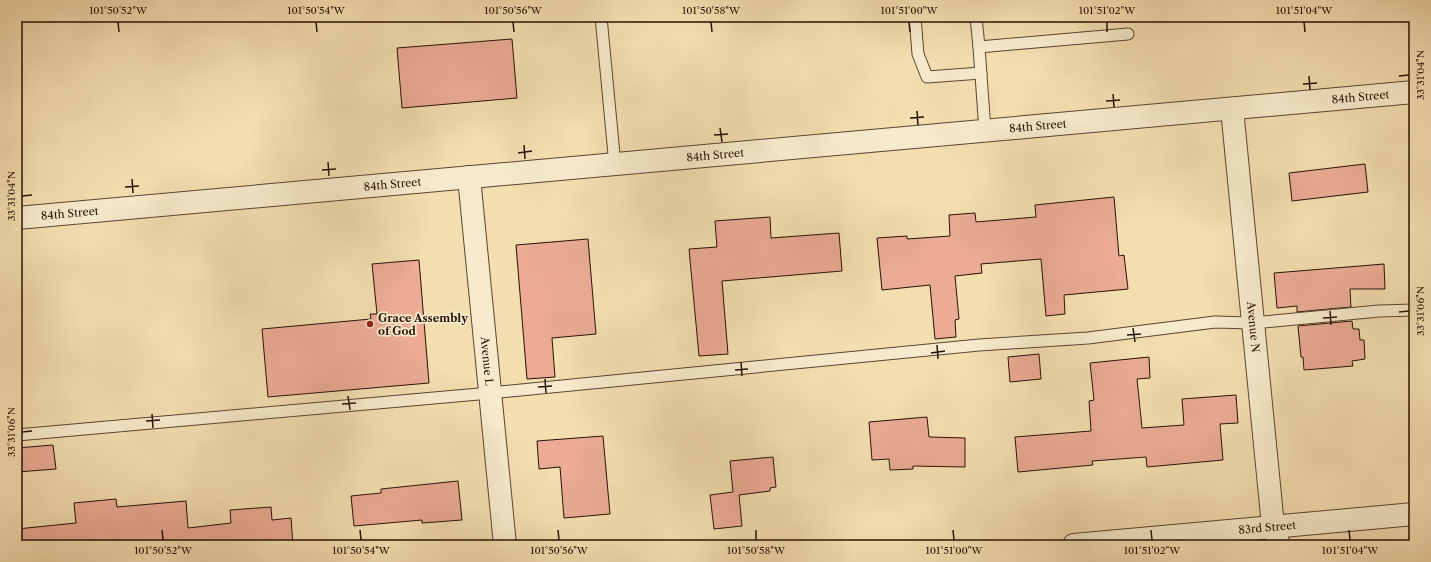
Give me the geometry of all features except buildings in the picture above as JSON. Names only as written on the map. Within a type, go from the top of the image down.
[{"type":"street","name":"84th Street","points":[[17,218],[1414,92]]},
{"type":"street","name":"Avenue N","points":[[1232,109],[1276,536]]},
{"type":"street","name":"Avenue L","points":[[469,177],[505,545]]},
{"type":"street","name":"83rd Street","points":[[1074,545],[1276,536],[1414,514]]},
{"type":"lane","points":[[601,17],[615,165]]},
{"type":"lane","points":[[915,17],[918,54],[927,77],[981,73]]},
{"type":"lane","points":[[976,17],[985,131]]},
{"type":"lane","points":[[979,47],[1128,34]]},
{"type":"lane","points":[[17,435],[490,393],[979,345],[1088,338],[1214,322],[1253,323],[1379,311],[1414,310]]},
{"type":"place","name":"Grace Assembly of God","points":[[370,324]]}]
